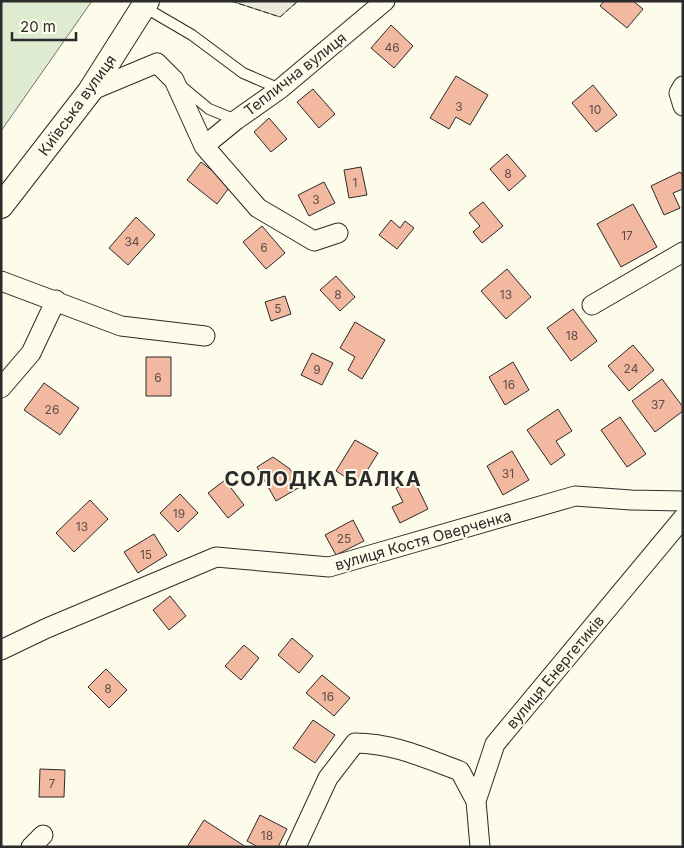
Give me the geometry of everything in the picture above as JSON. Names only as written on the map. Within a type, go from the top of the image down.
[{"type":"street","name":"Теплична вулиця","points":[[204,146],[236,120],[280,89],[385,1]]},
{"type":"street","name":"Київська вулиця","points":[[1,206],[90,91],[146,4]]},
{"type":"street","points":[[90,91],[157,63],[174,80],[204,146],[258,208],[314,241],[338,233]]},
{"type":"street","points":[[592,305],[683,252]]},
{"type":"street","points":[[1,281],[56,300],[121,326],[206,336]]},
{"type":"street","points":[[1,388],[31,352],[56,300]]},
{"type":"street","name":"вулиця Костя Оверченка","points":[[1,650],[47,628],[216,557],[329,567],[575,496],[683,502]]},
{"type":"street","name":"вулиця Енергетиків","points":[[480,847],[476,801],[495,744],[683,518]]},
{"type":"street","points":[[296,847],[328,778],[354,743],[372,743],[402,750],[460,771],[476,801]]},
{"type":"lane","points":[[146,4],[243,73],[280,89]]},
{"type":"lane","points":[[174,80],[209,109],[236,120]]},
{"type":"green space","points":[[1,1],[92,1],[1,131]]},
{"type":"shaded area","points":[[231,1],[298,1],[280,17]]},
{"type":"building","points":[[604,1],[633,1],[643,9],[627,28],[600,6]]},
{"type":"building","points":[[391,25],[413,46],[394,68],[371,48]]},
{"type":"building","points":[[456,76],[488,95],[470,125],[456,117],[449,129],[430,118]]},
{"type":"building","points":[[593,85],[617,115],[596,132],[572,103]]},
{"type":"building","points":[[313,89],[335,114],[319,128],[297,102]]},
{"type":"building","points":[[269,118],[287,139],[271,152],[254,132]]},
{"type":"building","points":[[507,154],[526,176],[509,191],[490,169]]},
{"type":"building","points":[[201,162],[231,185],[217,204],[187,180]]},
{"type":"building","points":[[361,167],[367,195],[349,198],[344,170]]},
{"type":"building","points":[[680,172],[683,176],[683,189],[673,193],[680,208],[664,215],[651,186]]},
{"type":"building","points":[[324,182],[335,203],[309,216],[298,195]]},
{"type":"building","points":[[483,202],[503,226],[482,243],[473,232],[480,226],[469,213]]},
{"type":"building","points":[[633,204],[657,247],[621,267],[597,224]]},
{"type":"building","points":[[136,217],[155,235],[128,265],[109,248]]},
{"type":"building","points":[[391,220],[400,228],[405,221],[414,228],[397,249],[379,235]]},
{"type":"building","points":[[262,226],[285,253],[266,269],[243,242]]},
{"type":"building","points":[[507,269],[531,297],[506,319],[481,291]]},
{"type":"building","points":[[336,276],[355,297],[340,311],[320,290]]},
{"type":"building","points":[[285,296],[291,314],[271,321],[265,302]]},
{"type":"building","points":[[573,309],[597,341],[571,361],[547,328]]},
{"type":"building","points":[[355,322],[385,340],[362,379],[348,370],[355,357],[340,348]]},
{"type":"building","points":[[633,345],[654,370],[629,391],[608,366]]},
{"type":"building","points":[[312,353],[333,363],[322,385],[301,375]]},
{"type":"building","points":[[146,357],[171,357],[171,396],[146,396]]},
{"type":"building","points":[[513,362],[529,390],[505,405],[489,377]]},
{"type":"building","points":[[662,379],[683,407],[683,411],[655,432],[632,401]]},
{"type":"building","points":[[44,383],[79,408],[60,435],[24,410]]},
{"type":"building","points":[[558,409],[572,431],[556,441],[565,455],[551,465],[527,430]]},
{"type":"building","points":[[620,417],[646,454],[627,467],[601,430]]},
{"type":"building","points":[[355,440],[378,453],[358,485],[336,471]]},
{"type":"building","points":[[512,451],[529,480],[503,495],[487,466]]},
{"type":"building","points":[[273,457],[290,469],[300,487],[276,501],[257,467]]},
{"type":"building","points":[[225,480],[244,505],[228,518],[208,493]]},
{"type":"building","points":[[414,480],[428,509],[400,523],[392,507],[403,502],[396,488]]},
{"type":"building","points":[[180,494],[198,513],[178,532],[160,513]]},
{"type":"building","points":[[90,500],[108,519],[74,552],[56,533]]},
{"type":"building","points":[[353,520],[364,541],[336,555],[325,535]]},
{"type":"building","points":[[154,534],[167,555],[138,573],[124,552]]},
{"type":"building","points":[[170,596],[186,616],[169,630],[153,610]]},
{"type":"building","points":[[292,638],[313,656],[299,673],[278,655]]},
{"type":"building","points":[[244,645],[259,658],[241,680],[225,666]]},
{"type":"building","points":[[106,669],[127,690],[109,708],[88,687]]},
{"type":"building","points":[[322,675],[350,698],[334,716],[306,693]]},
{"type":"building","points":[[313,720],[335,735],[315,763],[293,748]]},
{"type":"building","points":[[40,769],[65,770],[64,797],[39,797]]},
{"type":"building","points":[[260,815],[287,829],[278,847],[258,847],[247,841]]},
{"type":"building","points":[[204,820],[246,847],[187,847]]},
{"type":"fence","points":[[231,1],[280,17],[298,1]]},
{"type":"district","name":"СОЛОДКА БАЛКА","points":[[323,479]]}]
